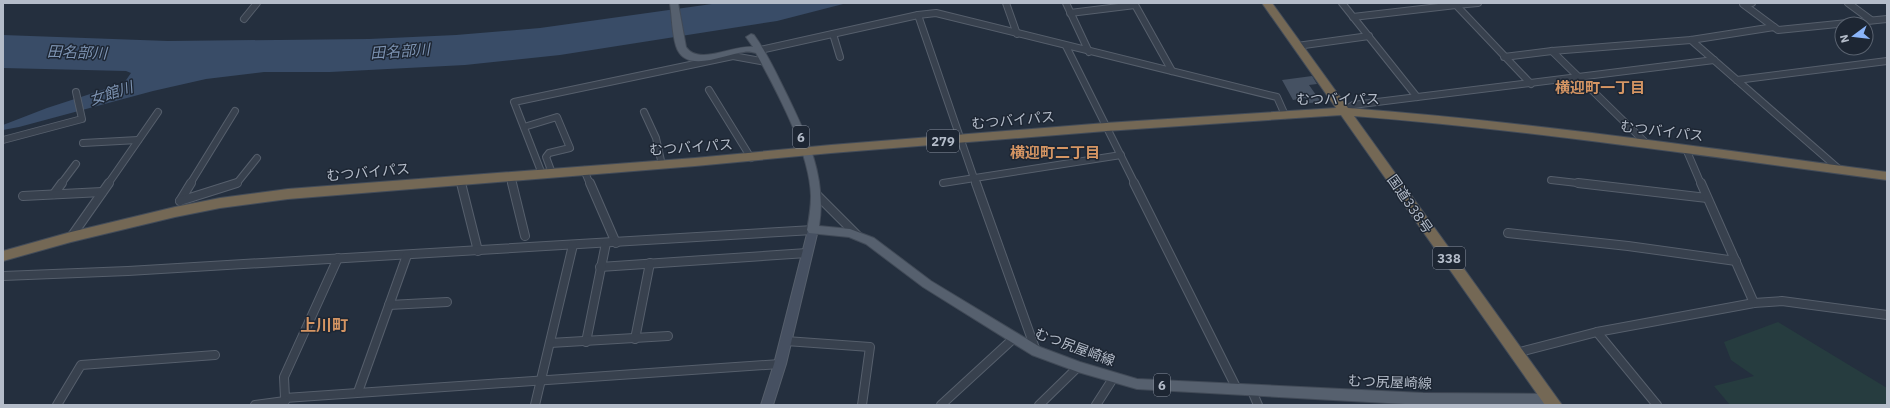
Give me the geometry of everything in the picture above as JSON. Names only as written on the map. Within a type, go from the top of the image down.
[{"type":"highway","name":"国道338号","points":[[1266,3],[1552,402]]},
{"type":"highway","name":"むつバイパス","points":[[3,256],[71,237],[174,212],[220,203],[288,194],[751,158],[1106,127],[1344,111],[1405,116],[1647,144],[1887,176]]},
{"type":"main road","points":[[674,3],[681,47],[683,53],[687,56],[697,58],[744,49],[760,50]]},
{"type":"main road","name":"6","points":[[750,37],[760,50],[808,152],[817,195],[813,230]]},
{"type":"main road","name":"むつ尻屋崎線","points":[[813,230],[839,232],[858,236],[870,241],[927,284],[1036,351],[1078,367],[1137,384],[1423,399],[1552,402]]},
{"type":"street","points":[[244,19],[257,3]]},
{"type":"street","points":[[1006,3],[1017,34]]},
{"type":"street","points":[[1066,3],[1089,52]]},
{"type":"street","points":[[1342,3],[1417,97]]},
{"type":"street","points":[[1353,17],[1478,3]]},
{"type":"street","points":[[1752,3],[1743,4],[1778,30],[1834,24]]},
{"type":"street","points":[[1848,3],[1866,16]]},
{"type":"street","points":[[1070,13],[1134,4],[1172,71]]},
{"type":"street","points":[[1456,5],[1504,57],[1532,84]]},
{"type":"street","points":[[760,50],[918,15],[936,13],[1089,52],[1277,97],[1285,115]]},
{"type":"street","points":[[918,15],[960,139],[1036,351]]},
{"type":"street","points":[[1874,20],[1887,19]]},
{"type":"street","points":[[1504,57],[1552,51],[1691,40],[1774,27]]},
{"type":"street","points":[[833,34],[840,57]]},
{"type":"street","points":[[1297,46],[1369,36]]},
{"type":"street","points":[[1691,40],[1840,170]]},
{"type":"street","points":[[1066,46],[1237,389]]},
{"type":"street","points":[[1552,51],[1647,144]]},
{"type":"street","points":[[547,173],[524,127],[514,102],[733,56],[766,62]]},
{"type":"street","points":[[1344,111],[1353,105],[1532,84],[1714,60]]},
{"type":"street","points":[[1737,80],[1887,61]]},
{"type":"street","points":[[709,90],[751,158]]},
{"type":"street","points":[[3,140],[82,119],[80,116],[76,93]]},
{"type":"street","points":[[174,212],[235,110]]},
{"type":"street","points":[[71,237],[158,112]]},
{"type":"street","points":[[644,112],[656,138],[662,165]]},
{"type":"street","points":[[524,127],[557,117],[570,148],[549,153],[546,157],[547,173]]},
{"type":"street","points":[[83,143],[138,140]]},
{"type":"street","points":[[1686,149],[1754,303]]},
{"type":"street","points":[[943,183],[1121,155]]},
{"type":"street","points":[[180,201],[237,183],[257,158]]},
{"type":"street","points":[[54,194],[76,164]]},
{"type":"street","points":[[584,170],[616,243]]},
{"type":"street","points":[[510,176],[525,236]]},
{"type":"street","points":[[460,180],[478,251]]},
{"type":"street","points":[[1552,180],[1707,198]]},
{"type":"street","points":[[23,196],[102,192]]},
{"type":"street","points":[[817,195],[858,236]]},
{"type":"street","points":[[3,276],[136,271],[813,230],[780,364],[767,405]]},
{"type":"street","points":[[1508,233],[1628,246],[1736,261]]},
{"type":"street","points":[[586,342],[600,266],[606,243]]},
{"type":"street","points":[[535,405],[573,245]]},
{"type":"street","points":[[600,266],[808,253]]},
{"type":"street","points":[[358,392],[408,255]]},
{"type":"street","points":[[286,402],[284,377],[338,258]]},
{"type":"street","points":[[635,339],[650,263]]},
{"type":"street","points":[[1516,353],[1597,332],[1754,303],[1782,301],[1887,315]]},
{"type":"street","points":[[389,305],[447,302]]},
{"type":"street","points":[[1597,332],[1657,405]]},
{"type":"street","points":[[550,344],[668,336]]},
{"type":"street","points":[[941,405],[1014,338]]},
{"type":"street","points":[[786,341],[870,347],[862,405]]},
{"type":"street","points":[[57,405],[81,365],[216,355]]},
{"type":"street","points":[[255,405],[358,392],[780,364]]},
{"type":"street","points":[[1039,405],[1078,367]]},
{"type":"street","points":[[1096,405],[1114,377]]},
{"type":"street","points":[[1252,391],[1258,405]]},
{"type":"green space","points":[[1778,322],[1887,388],[1887,405],[1730,405],[1714,386],[1754,376],[1731,360],[1724,342]]},
{"type":"water","points":[[719,3],[847,3],[777,21],[560,55],[465,65],[330,72],[264,72],[206,79],[153,91],[3,130],[3,125],[47,108],[124,83],[131,73],[126,71],[3,68],[3,35],[168,41],[369,39],[456,35],[540,28]]},
{"type":"building","points":[[1312,76],[1317,84],[1309,85],[1321,102],[1309,103],[1305,98],[1293,100],[1282,80]]},
{"type":"district","name":"横迎町一丁目","points":[[1600,87]]},
{"type":"district","name":"横迎町二丁目","points":[[1055,152]]},
{"type":"district","name":"上川町","points":[[324,325]]},
{"type":"water label","name":"田名部川","points":[[400,51]]},
{"type":"water label","name":"田名部川","points":[[77,52]]},
{"type":"water label","name":"女館川","points":[[111,93]]}]
